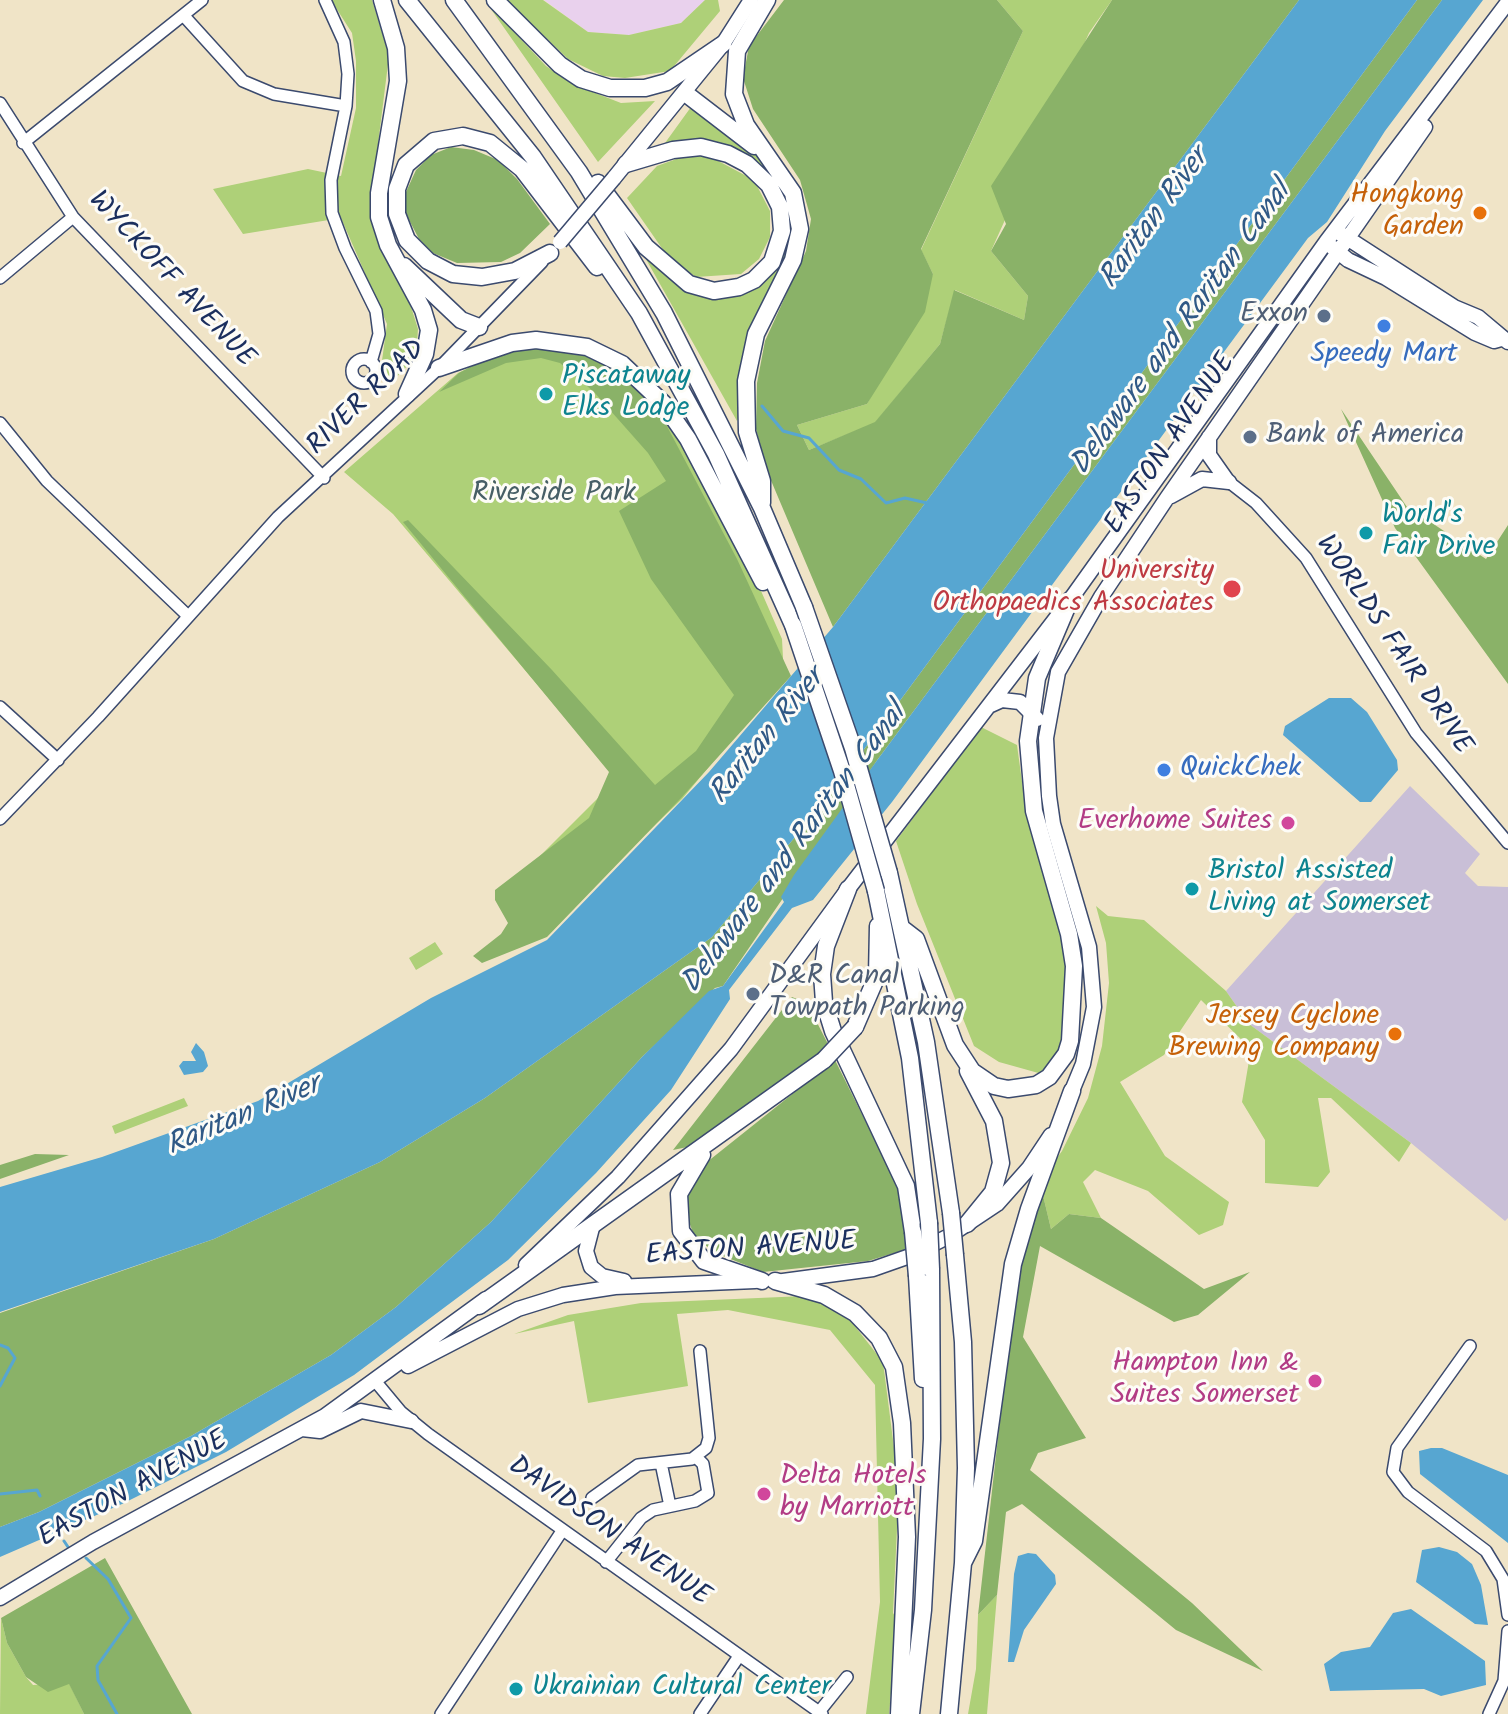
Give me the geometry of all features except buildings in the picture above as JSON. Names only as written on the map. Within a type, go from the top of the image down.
[{"type":"highway","points":[[382,0],[396,48],[398,81],[378,206],[381,231],[423,310],[429,330],[425,354],[407,394]]},
{"type":"highway","points":[[407,0],[533,157],[639,313],[716,454],[793,625],[842,771],[877,893],[910,1058],[929,1223],[924,1273],[929,1502],[923,1610],[911,1714]]},
{"type":"highway","points":[[454,0],[539,112],[664,313],[762,508],[804,607],[853,748],[903,929],[926,1042],[951,1213],[966,1405],[963,1563],[949,1714]]},
{"type":"highway","points":[[495,0],[560,65],[581,79],[610,88],[645,88],[667,82],[723,44]]},
{"type":"highway","points":[[762,508],[762,481],[747,432],[746,381],[756,334],[793,260],[800,229],[793,193],[741,117],[733,82],[737,51],[767,0]]},
{"type":"highway","points":[[685,93],[768,157]]},
{"type":"highway","points":[[539,112],[553,115],[632,230],[682,280],[705,290],[731,289],[754,280],[772,262],[782,231],[780,207],[769,185],[747,164],[728,154],[701,147],[673,150],[626,164]]},
{"type":"highway","points":[[555,247],[515,271],[482,277],[453,274],[428,261],[407,240],[397,214],[397,189],[406,165],[424,147],[448,137],[476,138],[501,150],[546,198],[624,306],[639,313]]},
{"type":"highway","points":[[397,260],[461,320],[479,327]]},
{"type":"highway","points":[[439,368],[512,343],[536,340],[587,347],[622,364],[663,403],[688,439],[765,585],[781,598]]},
{"type":"highway","points":[[961,1058],[972,1071],[994,1086],[1022,1088],[1049,1077],[1066,1054],[1070,1041],[1074,966],[1069,934],[1034,811],[1028,761],[1030,709],[1042,661],[1070,600]]},
{"type":"highway","points":[[848,889],[826,946],[822,974],[824,1002],[833,1031],[906,1186],[913,1232],[924,1273]]},
{"type":"highway","points":[[479,1306],[824,1060],[855,1027],[877,976],[877,893]]},
{"type":"highway","points":[[903,929],[916,939],[961,1058],[994,1121],[1001,1163],[993,1192],[967,1224]]},
{"type":"highway","points":[[963,1563],[974,1541],[1013,1264],[1029,1209],[1072,1091]]},
{"type":"highway","points":[[713,1141],[689,1172],[679,1194],[681,1231],[704,1261],[824,1295],[855,1313],[879,1338],[894,1367],[902,1423],[907,1537],[899,1714]]},
{"type":"main road","name":"RIVER ROAD","points":[[555,247],[685,93],[723,44],[751,0]]},
{"type":"main road","name":"EASTON AVENUE","points":[[0,1598],[93,1542],[301,1429],[376,1382],[479,1306],[618,1177],[731,1049],[848,889],[1070,600],[1326,242],[1342,234],[1411,149],[1458,71],[1508,2]]},
{"type":"main road","name":"EASTON AVENUE","points":[[376,1382],[518,1309],[587,1290],[768,1281],[835,1276],[873,1269],[910,1256],[967,1224],[997,1204],[1029,1168],[1057,1123],[1072,1091],[1091,1034],[1093,977],[1084,924],[1053,824],[1046,738],[1053,688],[1070,646],[1167,498],[1339,252],[1342,234]]},
{"type":"main road","points":[[1342,234],[1454,307],[1478,317],[1505,340]]},
{"type":"main road","points":[[1326,242],[1348,260],[1386,278],[1475,333],[1494,341],[1505,340]]},
{"type":"main road","points":[[1209,437],[1209,455],[1229,482]]},
{"type":"main road","points":[[1167,498],[1202,479],[1229,482]]},
{"type":"main road","points":[[989,707],[1008,700],[1030,709],[1046,738]]},
{"type":"main road","points":[[618,1177],[592,1227],[586,1251],[595,1273],[645,1285]]},
{"type":"main road","points":[[301,1429],[320,1431],[361,1411],[411,1421]]},
{"type":"street","points":[[23,143],[202,0]]},
{"type":"street","points":[[325,0],[344,42],[348,74],[346,106],[330,195],[337,230],[376,311],[379,334],[371,362]]},
{"type":"street","points":[[184,16],[243,81],[274,94],[346,106]]},
{"type":"street","name":"WYCKOFF AVENUE","points":[[0,103],[73,217],[324,478]]},
{"type":"street","points":[[0,278],[73,217]]},
{"type":"street","name":"RIVER ROAD","points":[[0,819],[58,760],[278,517],[324,478],[407,394],[439,368],[555,247]]},
{"type":"street","points":[[0,423],[47,481],[187,615]]},
{"type":"street","name":"WORLDS FAIR DRIVE","points":[[1229,482],[1256,503],[1306,558],[1416,733],[1508,843]]},
{"type":"street","points":[[0,707],[58,760]]},
{"type":"street","points":[[1470,1346],[1397,1448],[1393,1472],[1408,1492],[1473,1538],[1505,1578],[1508,1615]]},
{"type":"street","points":[[592,1498],[638,1465],[696,1457],[706,1448],[709,1438],[700,1351]]},
{"type":"street","name":"DAVIDSON AVENUE","points":[[376,1382],[411,1421],[821,1713]]},
{"type":"street","points":[[606,1562],[641,1518],[670,1506],[695,1501],[708,1493],[703,1464],[696,1457]]},
{"type":"street","points":[[661,1463],[670,1506]]},
{"type":"street","points":[[441,1714],[562,1531]]},
{"type":"street","points":[[1489,1714],[1504,1681],[1508,1631]]},
{"type":"street","points":[[700,1714],[739,1656]]},
{"type":"street","points":[[821,1713],[847,1677]]},
{"type":"shaded area","points":[[544,0],[705,0],[681,23],[629,35],[588,32]]},
{"type":"shaded area","points":[[1410,786],[1480,854],[1465,873],[1478,886],[1508,887],[1508,1218],[1505,1221],[1411,1143],[1249,1024],[1226,991]]},
{"type":"green space","points":[[331,0],[372,0],[389,56],[370,208],[379,246],[408,297],[418,329],[416,357],[387,387],[380,375],[387,324],[341,218],[243,234],[213,189],[308,169],[341,176],[356,108],[356,61],[352,33]]},
{"type":"green space","points":[[506,0],[543,0],[588,32],[629,35],[681,23],[705,0],[718,0],[720,11],[670,71],[625,78],[603,76],[568,59]]},
{"type":"green space","points":[[784,0],[997,0],[1023,31],[921,249],[933,274],[925,312],[867,404],[797,425],[809,450],[875,422],[940,344],[954,290],[1024,320],[1028,296],[991,251],[1006,224],[991,186],[1112,0],[1299,0],[833,627],[767,471],[756,429],[757,383],[765,341],[806,251],[811,219],[800,180],[753,109],[743,78],[749,46]]},
{"type":"green space","points":[[997,0],[1112,0],[1089,33],[991,251],[1028,296],[1024,320],[955,290],[940,344],[875,423],[809,450],[797,425],[867,404],[933,274],[921,250],[1023,31]]},
{"type":"green space","points":[[1417,0],[1442,0],[878,759],[723,986],[715,988],[642,1057],[491,1222],[396,1307],[331,1355],[191,1436],[39,1512],[0,1527],[0,1313],[214,1239],[380,1162],[485,1098],[712,937],[834,790]]},
{"type":"green space","points":[[486,2],[546,66],[572,84],[621,103],[655,101],[598,162]]},
{"type":"green space","points":[[691,107],[761,158],[787,193],[794,221],[787,259],[737,421],[638,245],[667,276],[702,295],[776,265],[779,192],[700,141],[665,143]]},
{"type":"green space","points":[[451,147],[474,150],[498,160],[517,179],[550,224],[520,253],[501,262],[457,263],[433,253],[419,239],[406,214],[406,192],[416,170],[431,155]]},
{"type":"green space","points":[[707,155],[754,180],[770,211],[770,237],[759,259],[741,274],[696,277],[668,257],[627,198],[657,166],[682,157]]},
{"type":"green space","points":[[542,346],[578,353],[617,370],[660,413],[737,559],[791,676],[682,797],[547,937],[482,963],[473,956],[501,934],[508,923],[495,900],[495,890],[589,818],[609,772],[403,522],[408,520],[552,670],[655,785],[696,751],[734,695],[651,579],[619,511],[666,481],[648,453],[594,392],[560,363],[541,358],[506,363],[439,392],[459,373],[478,363],[511,351]]},
{"type":"green space","name":"Riverside Park","points":[[574,350],[616,368],[658,408],[693,462],[758,584],[782,639],[784,677],[682,799],[536,939],[503,893],[617,779],[393,514],[344,472],[458,373],[491,357]]},
{"type":"green space","points":[[1341,409],[1413,516],[1426,519],[1486,559],[1508,525],[1508,684],[1395,528]]},
{"type":"green space","points":[[981,727],[1017,745],[1023,789],[1045,880],[1050,883],[1064,931],[1068,1002],[1058,1065],[1042,1074],[999,1062],[974,1046],[917,904],[896,841]]},
{"type":"green space","points":[[1096,906],[1108,916],[1144,920],[1226,991],[1249,1024],[1411,1143],[1399,1162],[1331,1098],[1318,1098],[1330,1172],[1318,1187],[1265,1183],[1265,1140],[1242,1102],[1251,1049],[1201,1000],[1164,1055],[1120,1082],[1165,1156],[1229,1202],[1223,1225],[1199,1235],[1148,1191],[1095,1170],[1083,1182],[1101,1218],[1069,1214],[1051,1229],[1042,1191],[1051,1166],[1062,1151],[1088,1098],[1102,1046],[1109,983],[1106,943]]},
{"type":"green space","points":[[435,942],[443,954],[416,970],[409,958]]},
{"type":"green space","points":[[792,997],[807,1003],[829,1046],[697,1145],[673,1150]]},
{"type":"green space","points":[[835,1060],[901,1193],[907,1249],[868,1261],[763,1272],[718,1254],[695,1238],[685,1211],[692,1174]]},
{"type":"green space","points":[[184,1098],[188,1106],[115,1134],[112,1126]]},
{"type":"green space","points":[[35,1154],[69,1155],[0,1179],[0,1165]]},
{"type":"green space","points":[[1042,1191],[1051,1229],[1069,1214],[1101,1218],[1204,1289],[1250,1272],[1198,1315],[1174,1322],[1040,1246],[1023,1337],[1086,1438],[1038,1453],[1030,1470],[1192,1603],[1263,1671],[1176,1630],[1022,1504],[1006,1512],[997,1595],[978,1615],[1016,1278]]},
{"type":"green space","points":[[805,1296],[843,1311],[883,1362],[899,1487],[893,1613],[898,1620],[889,1714],[866,1714],[880,1602],[875,1385],[830,1330],[728,1310],[677,1314],[688,1386],[588,1403],[574,1321],[514,1334],[568,1315],[641,1303]]},
{"type":"green space","points":[[105,1558],[192,1714],[84,1714],[69,1684],[48,1692],[26,1677],[7,1643],[1,1618]]},
{"type":"green space","points":[[997,1595],[987,1714],[968,1714],[976,1669],[978,1615]]},
{"type":"green space","points":[[1,1618],[7,1643],[26,1677],[33,1685],[69,1683],[84,1714],[0,1714]]},
{"type":"water","name":"Raritan River","points":[[1299,0],[1417,0],[834,790],[712,937],[485,1098],[380,1162],[214,1239],[0,1312],[0,1187],[102,1157],[258,1101],[431,998],[547,940],[709,772],[833,627]]},
{"type":"water","points":[[1442,0],[1483,0],[1385,131],[1327,222],[1308,238],[892,802],[813,900],[792,908],[729,990],[730,999],[671,1090],[596,1173],[508,1260],[354,1375],[226,1452],[122,1504],[0,1557],[0,1527],[39,1512],[191,1436],[331,1355],[396,1307],[491,1222],[642,1057],[709,991],[723,986],[784,902],[781,897],[794,875],[878,759]]},
{"type":"water","points":[[1329,698],[1351,698],[1367,712],[1397,760],[1398,770],[1371,802],[1360,802],[1283,735],[1285,726]]},
{"type":"water","points":[[196,1043],[204,1052],[208,1066],[203,1072],[184,1075],[179,1066],[183,1061],[196,1061],[191,1052]]},
{"type":"water","points":[[1442,1448],[1508,1475],[1508,1543],[1420,1474],[1419,1451]]},
{"type":"water","points":[[1439,1547],[1457,1552],[1472,1564],[1481,1585],[1488,1625],[1475,1624],[1416,1582],[1422,1550]]},
{"type":"water","points":[[1036,1554],[1055,1575],[1056,1584],[1024,1630],[1014,1662],[1008,1662],[1014,1574],[1018,1556]]},
{"type":"water","points":[[1411,1609],[1485,1661],[1486,1685],[1441,1696],[1424,1689],[1330,1691],[1324,1664],[1341,1652],[1370,1647],[1393,1613]]},
{"type":"waterway","points":[[762,406],[783,431],[809,438],[839,470],[861,479],[886,503],[905,498],[927,503]]},
{"type":"waterway","points":[[0,1345],[8,1348],[15,1358],[0,1386]]},
{"type":"waterway","points":[[0,1494],[37,1490],[40,1496]]},
{"type":"waterway","points":[[64,1541],[68,1547]]},
{"type":"waterway","points":[[86,1558],[108,1579],[131,1618],[97,1666],[98,1680],[117,1714]]},
{"type":"place","name":"Hongkong Garden","points":[[1480,213]]},
{"type":"place","name":"Exxon","points":[[1324,316]]},
{"type":"place","name":"Speedy Mart","points":[[1384,326]]},
{"type":"place","name":"Piscataway Elks Lodge","points":[[546,394]]},
{"type":"place","name":"Bank of America","points":[[1250,437]]},
{"type":"place","name":"World's Fair Drive","points":[[1366,533]]},
{"type":"place","name":"University Orthopaedics Associates","points":[[1232,589]]},
{"type":"place","name":"QuickChek","points":[[1164,770]]},
{"type":"place","name":"Everhome Suites","points":[[1288,823]]},
{"type":"place","name":"Bristol Assisted Living at Somerset","points":[[1192,889]]},
{"type":"place","name":"D&R Canal Towpath Parking","points":[[753,994]]},
{"type":"place","name":"Jersey Cyclone Brewing Company","points":[[1395,1034]]},
{"type":"place","name":"Hampton Inn & Suites Somerset","points":[[1315,1381]]},
{"type":"place","name":"Delta Hotels by Marriott","points":[[764,1494]]},
{"type":"place","name":"Ukrainian Cultural Center","points":[[516,1689]]},
{"type":"water label","name":"Delaware and Raritan Canal","points":[[1183,330]]},
{"type":"water label","name":"Delaware and Raritan Canal","points":[[796,850]]}]
